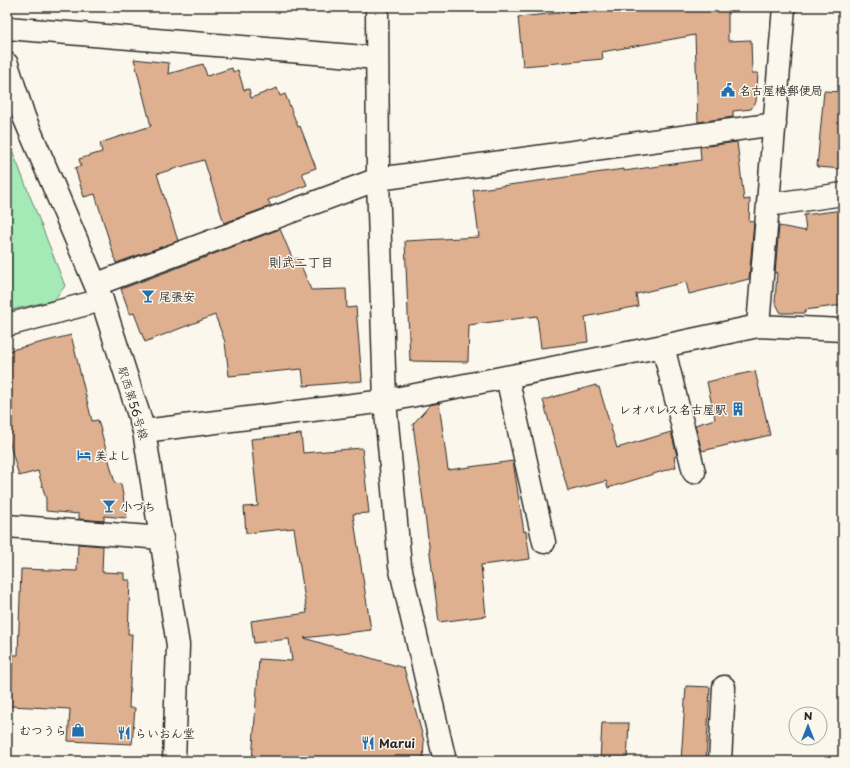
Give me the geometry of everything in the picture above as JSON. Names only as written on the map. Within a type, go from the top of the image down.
[{"type":"street","points":[[377,7],[378,179],[385,401],[400,566],[445,761]]},
{"type":"street","points":[[758,326],[784,7]]},
{"type":"street","points":[[7,28],[377,58]]},
{"type":"street","name":"駅西第56号線","points":[[7,64],[24,117],[99,292],[144,431],[178,645],[174,761]]},
{"type":"street","points":[[7,325],[99,292],[378,179],[775,124]]},
{"type":"street","points":[[768,205],[843,194]]},
{"type":"street","points":[[144,431],[385,401],[758,326],[843,330]]},
{"type":"street","points":[[663,346],[694,472]]},
{"type":"street","points":[[507,377],[544,542]]},
{"type":"street","points":[[7,526],[162,538]]},
{"type":"street","points":[[720,761],[724,687]]},
{"type":"green space","points":[[7,137],[65,286],[54,300],[7,311]]},
{"type":"building","points":[[600,7],[728,7],[728,41],[751,40],[752,73],[758,73],[756,102],[751,109],[733,111],[733,117],[698,122],[695,35],[602,52],[603,59],[523,66],[518,17],[600,9]]},
{"type":"building","points":[[134,59],[169,63],[168,74],[203,64],[207,76],[232,68],[233,72],[238,70],[244,90],[249,89],[251,98],[277,88],[280,96],[285,94],[298,127],[300,126],[316,168],[302,173],[307,185],[268,200],[271,206],[224,223],[204,160],[157,174],[178,241],[116,263],[95,194],[84,197],[75,168],[81,166],[79,159],[102,152],[100,143],[151,126]]},
{"type":"building","points":[[824,91],[843,92],[843,169],[817,167]]},
{"type":"building","points":[[737,142],[744,200],[750,199],[749,221],[754,222],[749,279],[689,294],[686,282],[636,294],[638,306],[585,317],[588,342],[541,348],[537,316],[469,325],[468,362],[410,361],[405,241],[479,237],[473,190],[701,160],[700,147]]},
{"type":"building","points":[[843,210],[843,305],[805,310],[805,313],[781,313],[775,302],[777,272],[775,273],[779,226],[806,231],[804,215]]},
{"type":"building","points":[[280,229],[293,260],[298,258],[311,290],[346,289],[347,308],[356,307],[362,381],[304,386],[302,369],[229,376],[225,342],[215,315],[145,342],[134,313],[130,314],[121,289]]},
{"type":"building","points":[[71,335],[92,421],[98,420],[115,483],[121,484],[127,518],[104,516],[104,521],[79,519],[79,514],[46,511],[46,499],[38,471],[19,476],[7,434],[7,351]]},
{"type":"building","name":"レオパレス名古屋駅","points":[[755,371],[770,435],[702,451],[695,425],[715,419],[707,382]]},
{"type":"building","points":[[596,385],[596,387],[599,387],[617,448],[671,432],[677,456],[674,457],[676,467],[608,488],[606,481],[568,491],[543,400]]},
{"type":"building","points":[[439,403],[448,470],[513,461],[524,532],[526,531],[530,559],[481,565],[486,616],[439,622],[413,424],[430,405]]},
{"type":"building","points":[[301,434],[303,453],[362,448],[369,513],[353,514],[371,630],[304,638],[404,668],[424,741],[423,761],[252,761],[259,659],[292,661],[289,639],[254,643],[251,621],[307,613],[294,528],[246,533],[244,507],[258,506],[251,439]]},
{"type":"building","points":[[78,544],[103,546],[102,572],[124,573],[124,580],[130,580],[128,634],[132,634],[129,708],[135,708],[132,744],[68,741],[70,709],[10,706],[13,655],[18,655],[21,569],[77,571]]},
{"type":"building","points":[[686,686],[710,687],[706,761],[681,761]]},
{"type":"building","points":[[602,723],[629,723],[627,761],[600,761]]},
{"type":"place","name":"名古屋椿郵便局","points":[[728,90]]},
{"type":"place","name":"尾張安","points":[[148,296]]},
{"type":"place","name":"レオパレス名古屋駅","points":[[738,409]]},
{"type":"place","name":"美よし","points":[[84,455]]},
{"type":"place","name":"小づち","points":[[109,506]]},
{"type":"place","name":"むつうら","points":[[78,730]]},
{"type":"place","name":"らいおん堂","points":[[124,733]]},
{"type":"place","name":"Marui","points":[[368,743]]},
{"type":"district","name":"則武二丁目","points":[[301,261]]}]
